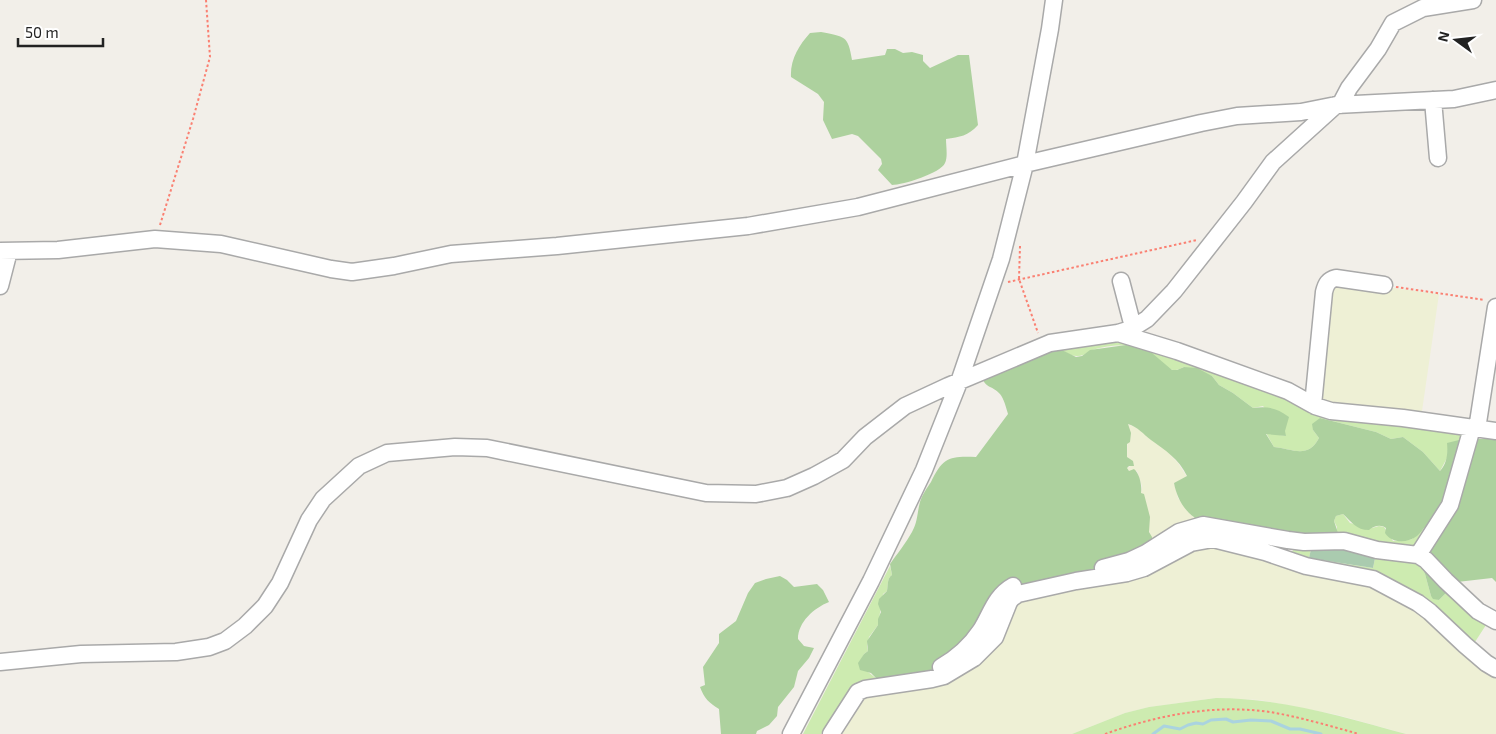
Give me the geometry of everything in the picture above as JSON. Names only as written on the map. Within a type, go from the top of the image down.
[{"type":"street","points":[[792,734],[871,581],[924,470],[958,382],[993,282],[1025,164],[1054,0]]},
{"type":"street","points":[[0,662],[81,654],[176,652],[209,647],[225,641],[245,626],[265,606],[280,583],[309,520],[323,499],[359,466],[387,453],[455,447],[488,448],[706,493],[756,494],[787,488],[814,476],[843,460],[865,437],[905,406],[975,373],[1050,344],[1126,330],[1146,319],[1174,291],[1273,162],[1338,105],[1378,49],[1393,24],[1423,8],[1473,0]]},
{"type":"street","points":[[0,286],[4,251],[58,250],[155,239],[221,244],[352,272],[394,266],[451,254],[557,246],[748,226],[858,207],[1025,164],[1219,119],[1301,112],[1338,105],[1454,99],[1496,90]]},
{"type":"street","points":[[1433,100],[1438,158]]},
{"type":"street","points":[[1313,405],[1324,292],[1327,282],[1336,278],[1384,285]]},
{"type":"street","points":[[1121,281],[1126,330]]},
{"type":"street","points":[[1418,555],[1450,505],[1474,429],[1492,304]]},
{"type":"street","points":[[1126,330],[1177,351],[1288,391],[1323,409],[1496,431]]},
{"type":"street","points":[[877,686],[882,679],[920,675],[936,670],[950,662],[966,648],[981,630],[999,597],[1016,584],[1036,579],[1069,575],[1129,561],[1146,553],[1179,532],[1203,525],[1302,542],[1344,541],[1377,550],[1418,555],[1426,560],[1478,611],[1496,621]]},
{"type":"street","points":[[831,734],[858,692],[877,686],[904,684],[938,678],[974,658],[994,637],[1008,602],[1018,594],[1128,574],[1144,568],[1192,543],[1213,539],[1306,566],[1362,576],[1390,588],[1430,612],[1465,645],[1496,669]]},
{"type":"street","points":[[1282,558],[1290,549],[1302,542]]},
{"type":"path","points":[[155,239],[193,119],[210,57],[206,0]]},
{"type":"path","points":[[1007,235],[1020,241],[1020,279],[1043,347]]},
{"type":"path","points":[[993,282],[1001,283],[1202,239],[1213,241]]},
{"type":"path","points":[[1384,285],[1492,304]]},
{"type":"path","points":[[1105,734],[1144,721],[1213,710],[1268,712],[1359,734]]},
{"type":"green space","points":[[821,32],[844,38],[849,46],[852,60],[885,55],[887,49],[895,49],[903,53],[912,52],[923,55],[923,61],[930,68],[958,55],[969,55],[978,125],[971,132],[956,138],[946,139],[946,161],[937,171],[913,181],[892,185],[878,170],[882,164],[881,159],[858,136],[852,134],[832,139],[823,120],[824,102],[818,94],[791,77],[792,65],[802,43],[810,33]]},
{"type":"green space","points":[[1355,283],[1439,294],[1421,418],[1320,405],[1328,285]]},
{"type":"green space","points":[[1118,337],[1294,395],[1468,435],[1448,451],[1447,458],[1440,471],[1423,452],[1403,437],[1391,439],[1376,432],[1320,418],[1313,430],[1319,438],[1310,449],[1294,451],[1274,447],[1266,433],[1286,436],[1263,406],[1253,408],[1219,385],[1212,376],[1184,367],[1176,370],[1169,369],[1146,351],[1134,346],[1108,346],[1092,350],[1084,355],[1075,356],[1054,346]]},
{"type":"green space","points":[[1126,345],[1142,347],[1172,370],[1184,367],[1197,368],[1212,376],[1219,385],[1253,408],[1272,408],[1285,414],[1289,417],[1285,431],[1286,436],[1266,434],[1274,447],[1294,451],[1310,449],[1319,438],[1313,430],[1312,424],[1320,418],[1376,432],[1391,439],[1403,437],[1423,452],[1440,471],[1446,458],[1447,443],[1463,439],[1496,439],[1496,582],[1492,578],[1457,582],[1439,600],[1433,599],[1419,561],[1426,527],[1409,540],[1396,541],[1388,537],[1385,533],[1386,528],[1377,526],[1369,530],[1361,529],[1343,514],[1336,516],[1334,521],[1338,533],[1333,538],[1197,523],[1195,518],[1181,503],[1174,483],[1187,476],[1184,470],[1166,451],[1138,429],[1128,424],[1131,433],[1130,442],[1127,444],[1127,457],[1133,461],[1134,466],[1127,468],[1129,471],[1134,469],[1138,474],[1141,493],[1144,494],[1150,517],[1151,556],[1036,591],[1018,582],[967,668],[877,679],[871,673],[860,670],[858,663],[868,651],[867,641],[878,625],[881,612],[878,604],[879,599],[887,591],[888,580],[892,575],[890,564],[914,528],[920,502],[939,467],[954,458],[976,457],[1008,414],[1000,394],[988,386],[981,377],[1054,346],[1076,357],[1082,356],[1090,350]]},
{"type":"green space","points":[[1128,424],[1137,428],[1164,448],[1178,463],[1187,477],[1174,483],[1178,498],[1196,519],[1197,523],[1152,545],[1141,493],[1142,486],[1137,471],[1129,471],[1127,468],[1133,465],[1127,457]]},
{"type":"green space","points":[[1343,514],[1350,523],[1372,528],[1384,527],[1393,541],[1412,539],[1426,527],[1416,549],[1336,536],[1337,527],[1334,521],[1336,516]]},
{"type":"green space","points":[[1207,544],[1364,582],[1413,605],[1496,676],[1496,734],[1406,734],[1338,715],[1292,706],[1260,700],[1216,698],[1149,707],[1125,713],[1072,734],[842,734],[867,695],[1012,604]]},
{"type":"green space","points":[[1312,545],[1309,558],[1373,568],[1376,553],[1419,561],[1431,596],[1439,600],[1450,589],[1486,625],[1473,645],[1441,614],[1289,554],[1297,547]]},
{"type":"green space","points":[[1312,545],[1376,553],[1373,568],[1309,558]]},
{"type":"green space","points":[[890,566],[892,575],[888,580],[887,591],[883,594],[878,625],[869,637],[868,651],[862,658],[868,672],[877,679],[858,683],[851,688],[821,734],[803,734]]},
{"type":"green space","points":[[780,576],[794,587],[817,584],[823,590],[829,602],[808,616],[799,633],[798,639],[804,646],[814,648],[809,658],[798,671],[794,687],[778,707],[777,716],[769,725],[757,731],[756,734],[721,734],[719,709],[707,700],[700,687],[705,685],[703,667],[719,643],[719,634],[736,621],[748,593],[755,583]]},
{"type":"green space","points":[[1216,698],[1264,701],[1288,705],[1336,715],[1406,734],[1072,734],[1125,713],[1149,707]]},
{"type":"waterway","points":[[1153,734],[1164,726],[1180,729],[1196,723],[1203,724],[1211,720],[1226,719],[1233,722],[1251,720],[1271,721],[1290,729],[1300,729],[1321,734]]}]
